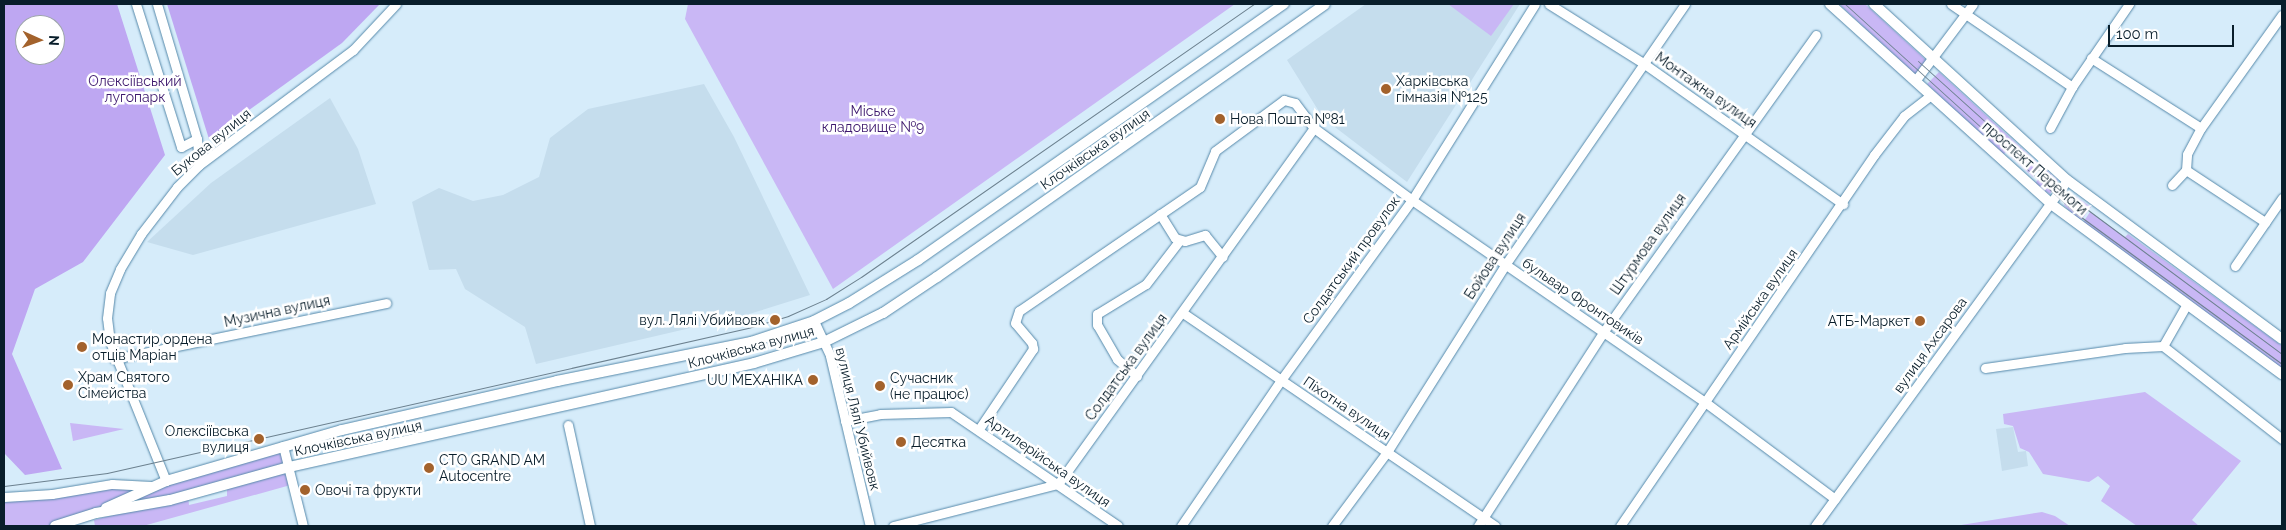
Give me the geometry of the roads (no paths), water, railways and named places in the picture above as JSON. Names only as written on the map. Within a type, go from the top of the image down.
[{"type":"main road","name":"Клочківська вулиця","points":[[96,513],[151,486],[283,446],[536,386],[751,342],[814,320],[849,303],[918,260],[1284,4]]},
{"type":"main road","name":"Клочківська вулиця","points":[[55,526],[96,513],[170,500],[289,467],[634,391],[788,354],[824,342],[883,313],[937,277],[1325,4]]},
{"type":"main road","name":"проспект Перемоги","points":[[1830,4],[2051,204],[2282,374]]},
{"type":"main road","name":"проспект Перемоги","points":[[1874,4],[2067,180],[2282,339]]},
{"type":"street","points":[[136,4],[181,147],[197,139]]},
{"type":"street","points":[[157,4],[197,139],[199,165]]},
{"type":"street","name":"Букова вулиця","points":[[166,481],[114,359],[107,318],[110,293],[120,269],[141,234],[177,187],[199,165],[353,50],[396,4]]},
{"type":"street","name":"Солдатський провулок","points":[[1181,526],[1281,380],[1412,200],[1534,4]]},
{"type":"street","name":"Монтажна вулиця","points":[[1549,4],[1643,63],[1843,204]]},
{"type":"street","name":"Бойова вулиця","points":[[1332,526],[1387,452],[1505,265],[1685,4]]},
{"type":"street","points":[[1951,4],[2072,87]]},
{"type":"street","points":[[1915,81],[1972,4]]},
{"type":"street","points":[[2050,128],[2072,87],[2129,4]]},
{"type":"street","points":[[2172,185],[2186,170],[2187,154],[2201,128],[2282,15]]},
{"type":"street","name":"Штурмова вулиця","points":[[1481,523],[1604,331],[1742,133],[1816,35]]},
{"type":"street","points":[[2091,58],[2201,128]]},
{"type":"street","name":"Армійська вулиця","points":[[1620,526],[1843,204],[1889,134],[1912,108],[1930,96]]},
{"type":"street","name":"бульвар Фронтовиків","points":[[978,429],[1033,349],[1032,343],[1015,323],[1019,311],[1200,187],[1216,151],[1278,102],[1284,100],[1295,103],[1314,128],[1412,200],[1705,402],[1835,499]]},
{"type":"street","name":"Солдатська вулиця","points":[[1058,484],[1183,313],[1314,128]]},
{"type":"street","points":[[2186,170],[2265,222]]},
{"type":"street","name":"вулиця Ахсарова","points":[[1815,526],[2067,180]]},
{"type":"street","points":[[2235,266],[2282,198]]},
{"type":"street","points":[[1160,214],[1179,241]]},
{"type":"street","points":[[1137,376],[1117,359],[1097,325],[1097,314],[1146,284],[1179,241],[1205,235],[1223,257]]},
{"type":"street","name":"Музична вулиця","points":[[114,359],[386,303]]},
{"type":"street","points":[[2163,346],[2187,304]]},
{"type":"street","name":"Піхотна вулиця","points":[[1183,313],[1387,452],[1481,523],[1495,526]]},
{"type":"street","name":"вулиця Лялі Убийвовк","points":[[814,320],[824,342],[870,526]]},
{"type":"street","points":[[1985,368],[2125,348],[2163,346],[2282,439]]},
{"type":"street","name":"Артилерійська вулиця","points":[[845,421],[880,414],[951,412],[1118,526]]},
{"type":"street","points":[[568,425],[590,526]]},
{"type":"street","points":[[283,446],[303,526]]},
{"type":"street","name":"Клочківська вулиця","points":[[4,496],[52,494],[112,484],[151,486]]},
{"type":"street","points":[[893,526],[1058,484]]},
{"type":"tram line","points":[[4,486],[107,473],[748,328],[788,316],[826,299],[861,277],[1254,4]]},
{"type":"tram line","points":[[1845,4],[2077,214],[2282,364]]},
{"type":"tram line","points":[[1918,61],[2061,190],[2282,354]]},
{"type":"place","name":"Харківська гімназія №125","points":[[1386,89]]},
{"type":"place","name":"Нова Пошта №81","points":[[1220,119]]},
{"type":"place","name":"вул. Лялі Убийвовк","points":[[775,320]]},
{"type":"place","name":"АТБ-Маркет","points":[[1920,321]]},
{"type":"place","name":"Монастир ордена отців Маріан","points":[[82,347]]},
{"type":"place","name":"UU МЕХАНІКА","points":[[813,380]]},
{"type":"place","name":"Храм Святого Сімейства","points":[[68,385]]},
{"type":"place","name":"Сучасник (не працює)","points":[[880,386]]},
{"type":"place","name":"Олексіївська вулиця","points":[[259,439]]},
{"type":"place","name":"Десятка","points":[[901,442]]},
{"type":"place","name":"СТО GRAND AM Autocentre","points":[[429,468]]},
{"type":"place","name":"Овочі та фрукти","points":[[305,490]]},
{"type":"park label","name":"Олексіївський лугопарк","points":[[135,89]]},
{"type":"park label","name":"Міське кладовище №9","points":[[873,120]]}]
